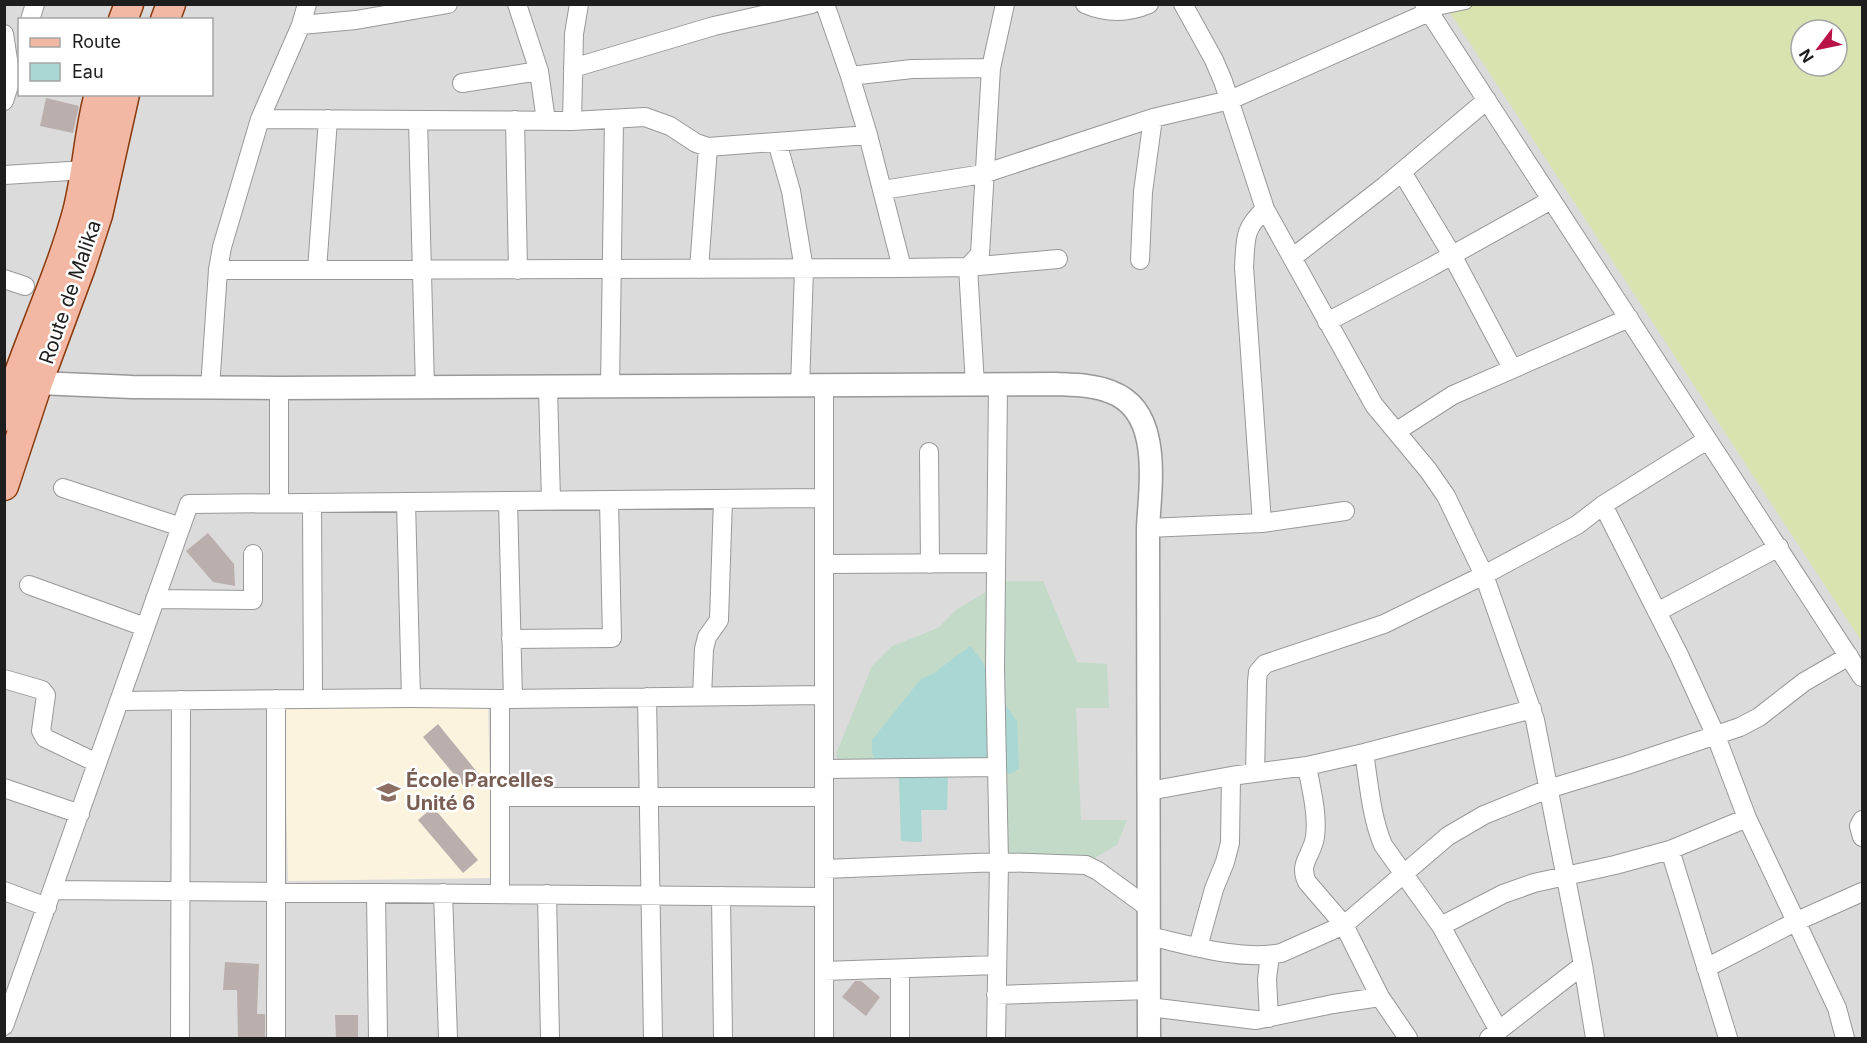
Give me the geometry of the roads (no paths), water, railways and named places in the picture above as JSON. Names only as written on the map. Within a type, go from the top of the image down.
[{"type":"main road","points":[[133,14],[171,4]]},
{"type":"main road","name":"Route de Malika","points":[[4,486],[19,383],[68,244],[78,211],[86,170],[110,99]]},
{"type":"main road","name":"Route de Malika","points":[[4,417],[19,383],[81,267],[98,215],[110,99]]},
{"type":"street","points":[[210,388],[218,270],[222,247],[260,119],[301,25],[307,4]]},
{"type":"street","points":[[301,25],[355,12],[447,4]]},
{"type":"street","points":[[517,4],[539,71],[546,121]]},
{"type":"street","points":[[572,121],[574,34],[579,4]]},
{"type":"street","points":[[573,68],[714,26],[812,4]]},
{"type":"street","points":[[825,4],[868,135],[902,268]]},
{"type":"street","points":[[975,385],[968,267],[980,254],[991,68],[1005,4]]},
{"type":"street","points":[[1085,4],[1112,12],[1128,11],[1149,4]]},
{"type":"street","points":[[1183,4],[1214,60],[1230,100],[1266,209],[1374,405],[1428,470],[1446,496],[1484,575],[1532,709],[1583,964],[1595,1038]]},
{"type":"street","points":[[883,190],[983,174],[1153,118],[1230,100],[1427,8],[1863,677]]},
{"type":"street","points":[[4,101],[8,79],[5,42]]},
{"type":"street","points":[[850,76],[912,69],[991,68]]},
{"type":"street","points":[[462,83],[539,71]]},
{"type":"street","points":[[1292,258],[1402,172],[1486,100]]},
{"type":"street","points":[[260,119],[572,121],[645,117],[670,126],[696,143],[708,147],[868,135]]},
{"type":"street","points":[[1140,260],[1143,192],[1153,118]]},
{"type":"street","points":[[317,270],[328,119]]},
{"type":"street","points":[[418,120],[425,388]]},
{"type":"street","points":[[515,120],[518,270]]},
{"type":"street","points":[[610,387],[614,120]]},
{"type":"street","points":[[777,142],[791,191],[804,269],[800,387]]},
{"type":"street","points":[[699,269],[708,147]]},
{"type":"street","points":[[4,175],[86,170]]},
{"type":"street","points":[[1402,172],[1452,255],[1512,368]]},
{"type":"street","points":[[1327,322],[1551,200]]},
{"type":"street","points":[[1262,523],[1244,267],[1246,237],[1252,222],[1266,209]]},
{"type":"street","points":[[218,270],[902,268],[968,267],[1058,259]]},
{"type":"street","points":[[4,279],[25,286]]},
{"type":"street","points":[[1397,431],[1453,395],[1629,318]]},
{"type":"street","points":[[19,383],[210,388],[824,387],[1056,384],[1086,386],[1113,392],[1127,401],[1143,423],[1149,439],[1151,471],[1148,528],[1149,1038]]},
{"type":"street","points":[[996,1038],[999,862],[995,668],[998,385]]},
{"type":"street","points":[[824,387],[824,1038]]},
{"type":"street","points":[[279,388],[279,503]]},
{"type":"street","points":[[548,388],[551,501]]},
{"type":"street","points":[[1255,773],[1257,682],[1258,672],[1262,667],[1271,661],[1384,624],[1484,575],[1577,525],[1603,505],[1707,440]]},
{"type":"street","points":[[929,452],[930,564]]},
{"type":"street","points":[[63,488],[181,527]]},
{"type":"street","points":[[4,1026],[9,998],[50,898],[189,504],[824,498]]},
{"type":"street","points":[[702,697],[704,649],[707,636],[719,620],[723,499]]},
{"type":"street","points":[[512,639],[612,638],[609,500]]},
{"type":"street","points":[[500,894],[500,797],[512,639],[508,501]]},
{"type":"street","points":[[406,502],[411,698]]},
{"type":"street","points":[[312,503],[313,699]]},
{"type":"street","points":[[1603,505],[1658,612],[1716,736],[1747,818],[1837,1008],[1845,1038]]},
{"type":"street","points":[[1148,528],[1262,523],[1345,511]]},
{"type":"street","points":[[1658,612],[1779,547]]},
{"type":"street","points":[[155,599],[253,600],[253,554]]},
{"type":"street","points":[[824,564],[996,563]]},
{"type":"street","points":[[29,585],[146,627]]},
{"type":"street","points":[[1149,936],[1242,954],[1281,953],[1344,925],[1448,836],[1484,815],[1548,789],[1740,727],[1759,717],[1804,682],[1849,656]]},
{"type":"street","points":[[4,679],[42,690],[46,694],[41,730],[45,738],[97,764]]},
{"type":"street","points":[[119,701],[824,695]]},
{"type":"street","points":[[647,697],[653,1038]]},
{"type":"street","points":[[276,699],[276,1038]]},
{"type":"street","points":[[180,1038],[181,700]]},
{"type":"street","points":[[1149,791],[1231,776],[1307,766],[1532,709]]},
{"type":"street","points":[[1364,753],[1377,832],[1383,845],[1441,927],[1494,1035],[1583,964]]},
{"type":"street","points":[[1307,766],[1316,826],[1311,852],[1303,864],[1304,874],[1307,882],[1344,925],[1380,997],[1408,1038]]},
{"type":"street","points":[[824,768],[997,767]]},
{"type":"street","points":[[1198,947],[1230,843],[1231,776]]},
{"type":"street","points":[[4,788],[80,814]]},
{"type":"street","points":[[500,797],[824,797]]},
{"type":"street","points":[[1441,927],[1503,894],[1534,883],[1670,850],[1747,818]]},
{"type":"street","points":[[1863,820],[1859,826],[1863,837]]},
{"type":"street","points":[[1670,850],[1728,1038]]},
{"type":"street","points":[[824,869],[999,862],[1086,865],[1098,871],[1150,909]]},
{"type":"street","points":[[4,891],[50,898],[180,891],[824,897]]},
{"type":"street","points":[[1706,968],[1795,922],[1863,892]]},
{"type":"street","points":[[376,893],[378,1038]]},
{"type":"street","points":[[443,893],[448,1038]]},
{"type":"street","points":[[547,894],[549,1038]]},
{"type":"street","points":[[721,896],[723,1038]]},
{"type":"street","points":[[1269,1018],[1267,979],[1270,955]]},
{"type":"street","points":[[824,971],[997,965]]},
{"type":"street","points":[[900,969],[900,1038]]},
{"type":"street","points":[[996,995],[1149,998],[1256,1020],[1380,997]]},
{"type":"lane","points":[[1427,8],[1467,4]]},
{"type":"water","points":[[970,646],[982,661],[998,694],[1017,721],[1019,768],[1010,774],[992,769],[948,768],[947,810],[921,810],[922,842],[901,841],[899,774],[882,773],[872,753],[872,740],[920,680],[934,673]]},
{"type":"place","name":"École Parcelles Unité 6","points":[[388,792]]}]
